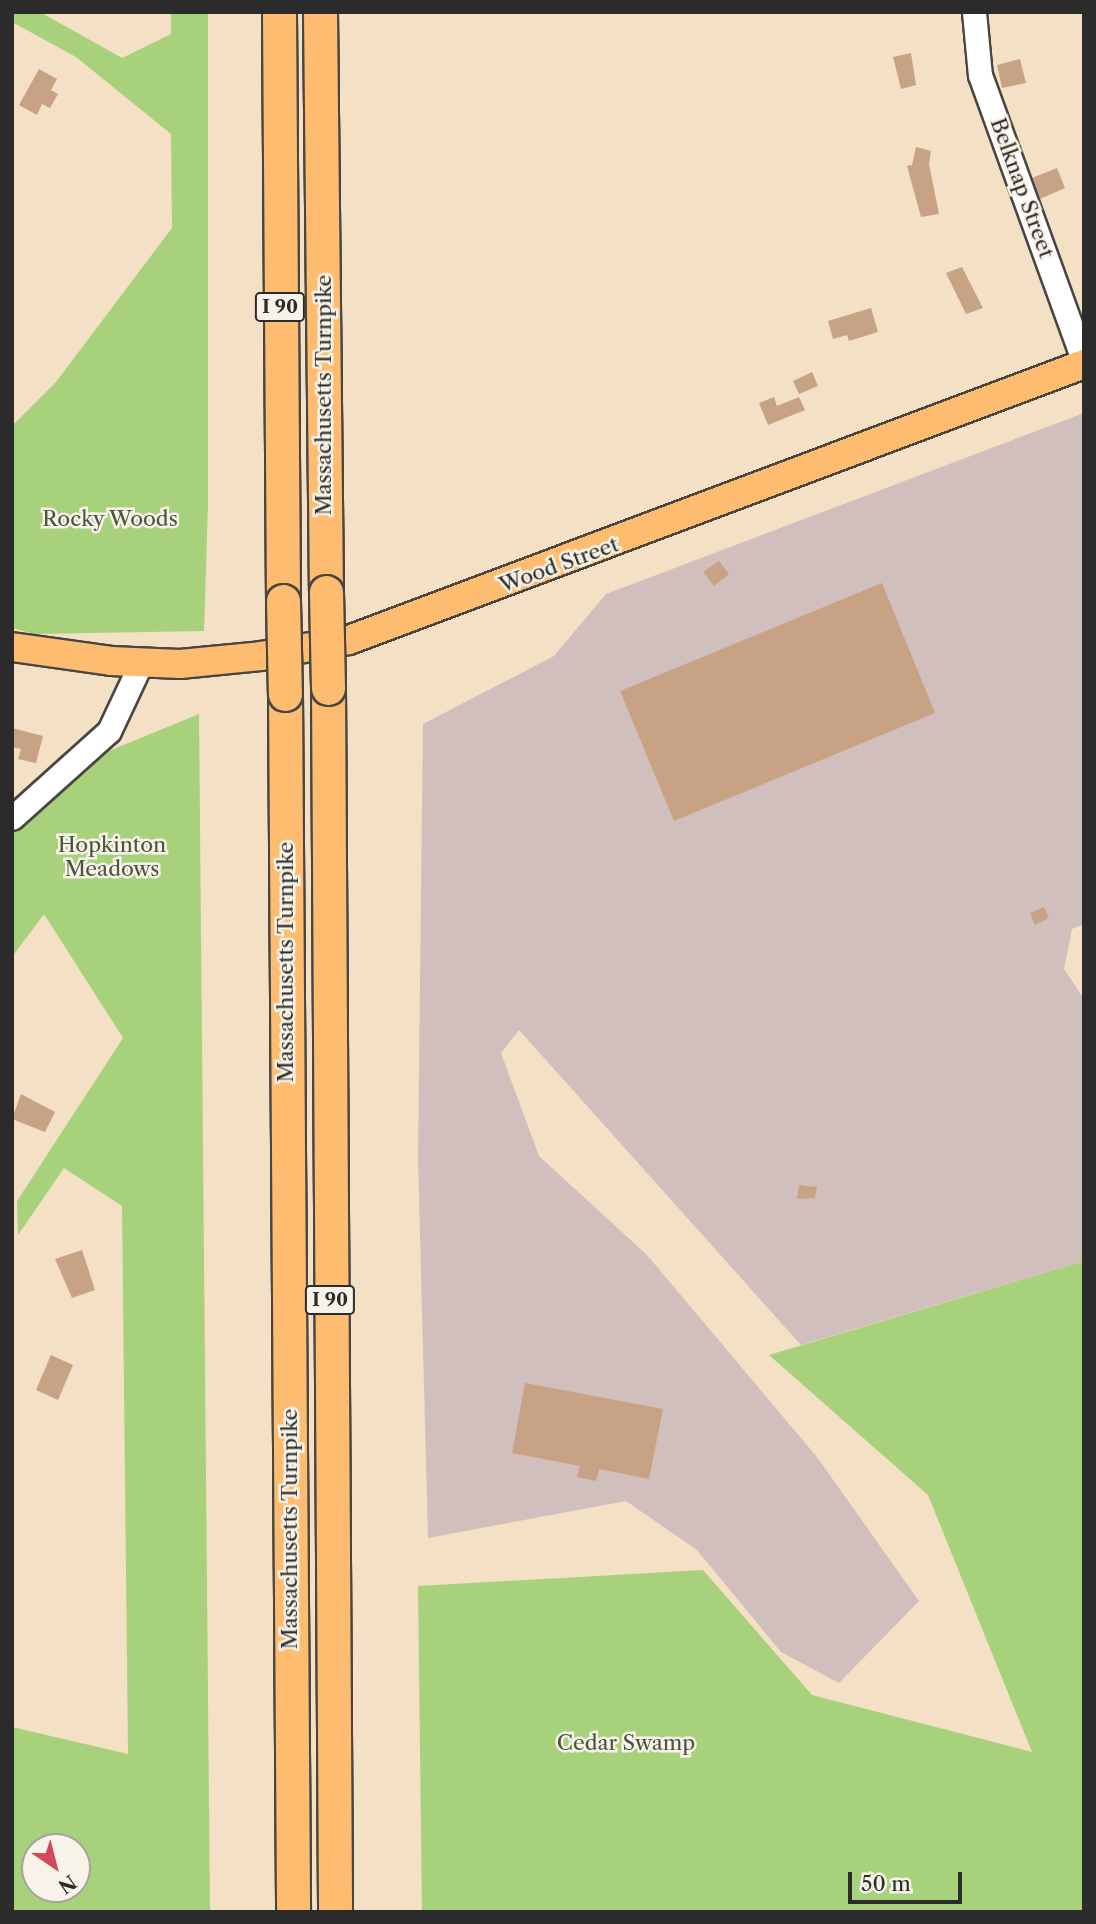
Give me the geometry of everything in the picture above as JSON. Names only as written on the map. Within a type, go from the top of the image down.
[{"type":"highway","name":"Massachusetts Turnpike","points":[[279,12],[293,1912]]},
{"type":"highway","name":"Massachusetts Turnpike","points":[[320,12],[328,688],[335,1912]]},
{"type":"main road","name":"Wood Street","points":[[12,647],[141,663],[214,663],[349,640],[1084,363]]},
{"type":"street","name":"Belknap Street","points":[[974,12],[980,75],[1084,363]]},
{"type":"street","points":[[12,818],[109,731],[141,663]]},
{"type":"shaded area","points":[[1084,413],[1084,924],[1072,929],[1064,969],[1084,999],[1084,1261],[801,1345],[519,1030],[501,1053],[539,1156],[647,1255],[817,1457],[919,1601],[839,1683],[781,1652],[697,1550],[626,1501],[428,1538],[418,1158],[423,724],[554,656],[606,594]]},
{"type":"green space","name":"Rocky Woods","points":[[12,12],[40,12],[122,58],[171,34],[171,12],[208,12],[208,505],[204,631],[34,634],[12,628],[12,426],[56,382],[172,228],[171,134],[76,57],[12,22]]},
{"type":"green space","name":"Hopkinton Meadows","points":[[199,714],[210,1912],[12,1912],[12,1727],[128,1754],[122,1206],[64,1168],[18,1235],[17,1201],[123,1038],[44,914],[12,957],[12,829],[56,787],[109,751]]},
{"type":"green space","name":"Cedar Swamp","points":[[1084,1261],[1084,1912],[422,1912],[418,1586],[703,1570],[812,1695],[1032,1752],[928,1495],[769,1355]]},
{"type":"building","points":[[911,53],[916,85],[901,89],[893,57]]},
{"type":"building","points":[[1020,59],[1026,83],[1002,88],[997,65]]},
{"type":"building","points":[[39,69],[57,79],[51,90],[58,94],[50,108],[42,104],[37,115],[19,105]]},
{"type":"building","points":[[916,147],[931,151],[929,164],[939,214],[921,217],[907,166],[912,165]]},
{"type":"building","points":[[1057,168],[1065,188],[1040,199],[1032,178]]},
{"type":"building","points":[[962,267],[983,308],[966,314],[946,273]]},
{"type":"building","points":[[871,308],[878,332],[849,341],[847,335],[833,339],[828,321]]},
{"type":"building","points":[[812,372],[818,386],[799,394],[793,381]]},
{"type":"building","points":[[774,397],[777,406],[799,397],[805,410],[768,425],[759,403]]},
{"type":"building","points":[[719,561],[729,574],[714,586],[703,572]]},
{"type":"building","points":[[882,583],[935,713],[674,821],[620,691]]},
{"type":"building","points":[[12,728],[43,736],[36,763],[18,759],[21,749],[12,747]]},
{"type":"building","points":[[1044,907],[1049,918],[1035,925],[1030,913]]},
{"type":"building","points":[[21,1094],[55,1112],[45,1132],[12,1119]]},
{"type":"building","points":[[799,1185],[817,1187],[815,1198],[797,1199]]},
{"type":"building","points":[[82,1250],[95,1290],[72,1298],[55,1259]]},
{"type":"building","points":[[51,1355],[73,1365],[58,1400],[36,1390]]},
{"type":"building","points":[[525,1383],[663,1409],[649,1479],[599,1469],[596,1481],[577,1477],[580,1466],[512,1453]]}]
